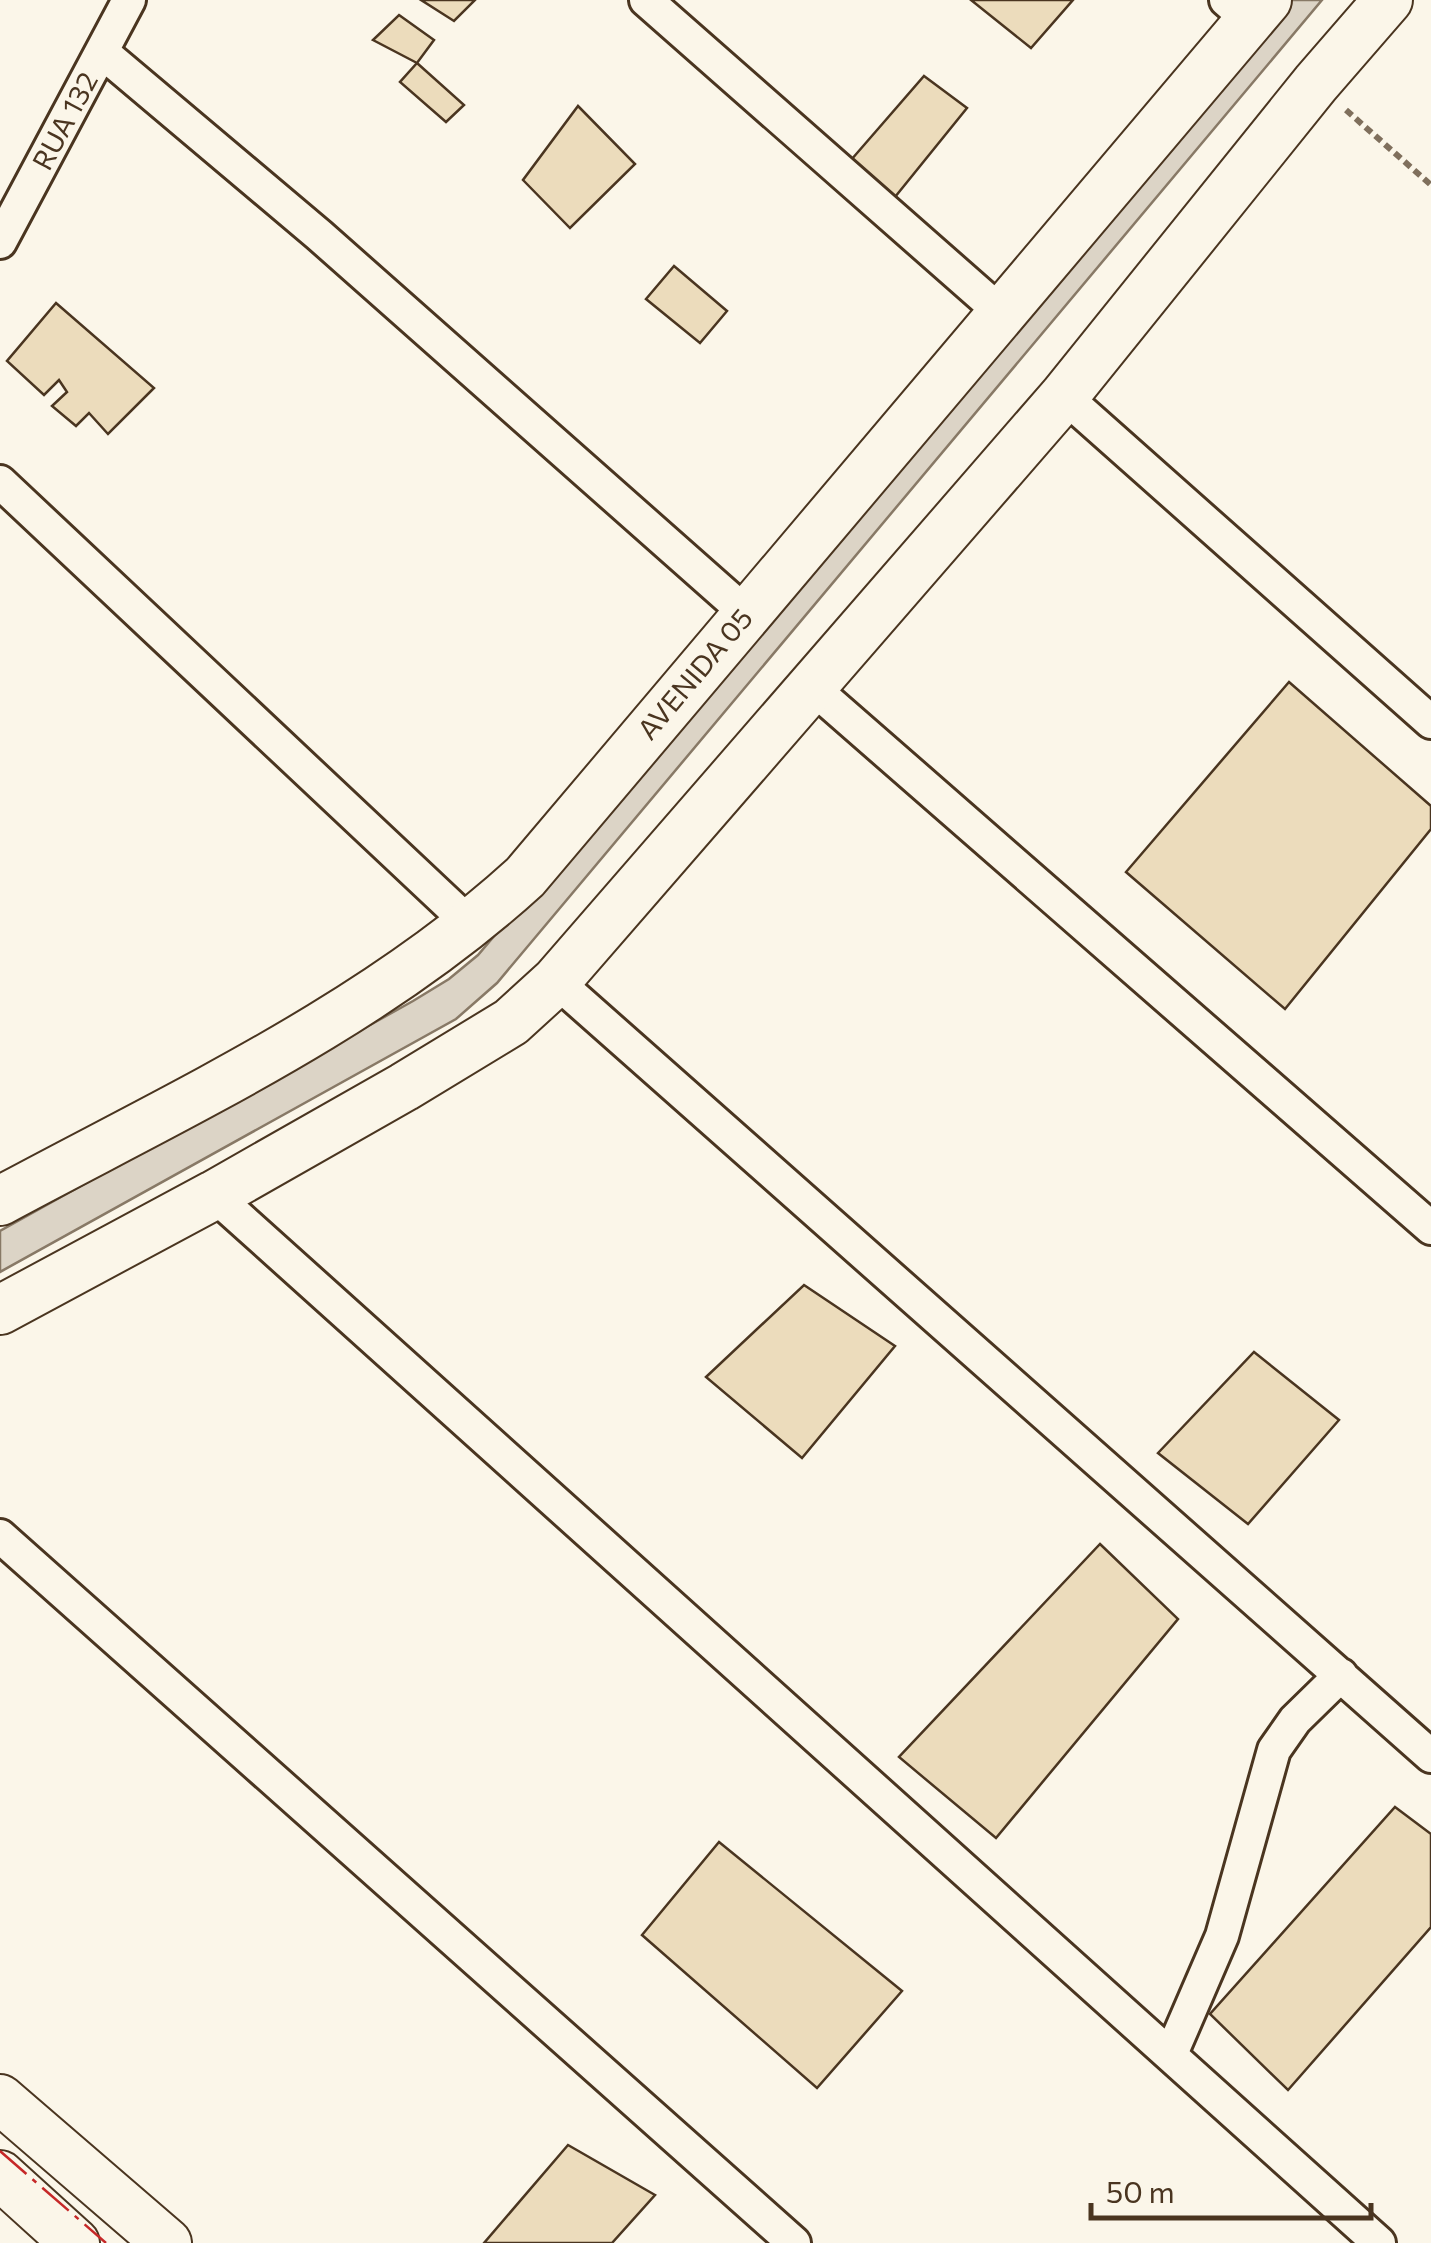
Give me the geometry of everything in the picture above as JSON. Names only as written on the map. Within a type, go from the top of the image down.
[{"type":"main road","points":[[0,1310],[214,1195],[511,1022],[556,982],[1064,396],[1388,0]]},
{"type":"main road","name":"AVENIDA 05","points":[[0,1200],[375,995],[472,926],[525,877],[746,613],[1004,315],[1248,7]]},
{"type":"main road","points":[[0,2099],[166,2243]]},
{"type":"main road","points":[[0,2175],[75,2243]]},
{"type":"street","name":"RUA 132","points":[[0,242],[129,0]]},
{"type":"street","points":[[646,0],[1004,315]]},
{"type":"street","points":[[102,52],[319,235],[746,613]]},
{"type":"street","points":[[1064,396],[1431,722]]},
{"type":"street","points":[[0,482],[472,926]]},
{"type":"street","points":[[812,688],[1431,1228]]},
{"type":"street","points":[[556,982],[1431,1756]]},
{"type":"street","points":[[214,1195],[1379,2243]]},
{"type":"street","points":[[0,1536],[794,2243]]},
{"type":"street","points":[[1171,2054],[1222,1936],[1274,1750],[1295,1720],[1341,1675]]},
{"type":"path","points":[[1316,84],[1431,185]]},
{"type":"shaded area","points":[[1280,0],[1322,0],[497,983],[456,1019],[0,1272],[0,1231],[413,1001],[478,955],[951,398]]},
{"type":"building","points":[[421,0],[475,0],[454,21]]},
{"type":"building","points":[[971,0],[1073,0],[1031,48]]},
{"type":"building","points":[[399,15],[434,40],[417,63],[373,40]]},
{"type":"building","points":[[417,63],[464,105],[446,122],[400,82]]},
{"type":"building","points":[[924,76],[967,108],[895,197],[851,160]]},
{"type":"building","points":[[578,106],[635,164],[570,228],[523,180]]},
{"type":"building","points":[[674,266],[727,311],[700,343],[646,299]]},
{"type":"building","points":[[56,303],[154,388],[108,434],[89,413],[76,426],[52,406],[67,392],[59,380],[44,395],[7,361]]},
{"type":"building","points":[[1289,682],[1431,806],[1431,829],[1285,1009],[1126,872]]},
{"type":"building","points":[[804,1285],[895,1346],[802,1458],[706,1377]]},
{"type":"building","points":[[1254,1352],[1339,1420],[1248,1524],[1158,1453]]},
{"type":"building","points":[[1100,1544],[1178,1619],[996,1838],[899,1757]]},
{"type":"building","points":[[1395,1807],[1431,1834],[1431,1927],[1288,2090],[1210,2014]]},
{"type":"building","points":[[719,1842],[902,1991],[817,2088],[642,1935]]},
{"type":"building","points":[[568,2145],[655,2195],[612,2243],[484,2243]]},
{"type":"power","points":[[0,2151],[106,2243]]}]
